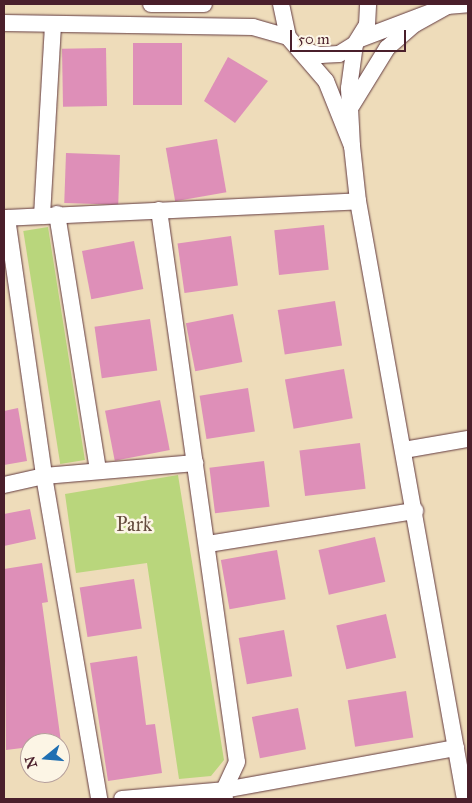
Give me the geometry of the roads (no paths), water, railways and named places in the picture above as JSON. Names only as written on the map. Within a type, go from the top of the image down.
[{"type":"street","points":[[151,4],[204,4]]},
{"type":"street","points":[[281,4],[281,20],[288,37],[302,50],[326,81],[352,146]]},
{"type":"street","points":[[368,4],[367,25],[357,41],[350,109],[358,201],[415,511],[465,799]]},
{"type":"street","points":[[428,4],[447,6],[468,4]]},
{"type":"street","points":[[302,50],[320,56],[339,54],[357,41],[447,6]]},
{"type":"street","points":[[350,109],[387,48],[415,24],[447,6]]},
{"type":"street","points":[[4,23],[253,27],[288,37]]},
{"type":"street","points":[[53,24],[49,215],[98,470]]},
{"type":"street","points":[[99,799],[44,476],[5,218],[358,201]]},
{"type":"street","points":[[159,210],[208,544],[237,762],[224,795]]},
{"type":"street","points":[[404,450],[468,439]]},
{"type":"street","points":[[4,485],[44,476],[195,463]]},
{"type":"street","points":[[208,544],[415,511]]},
{"type":"street","points":[[122,799],[224,795],[456,748]]},
{"type":"park label","name":"Park","points":[[134,524]]}]
